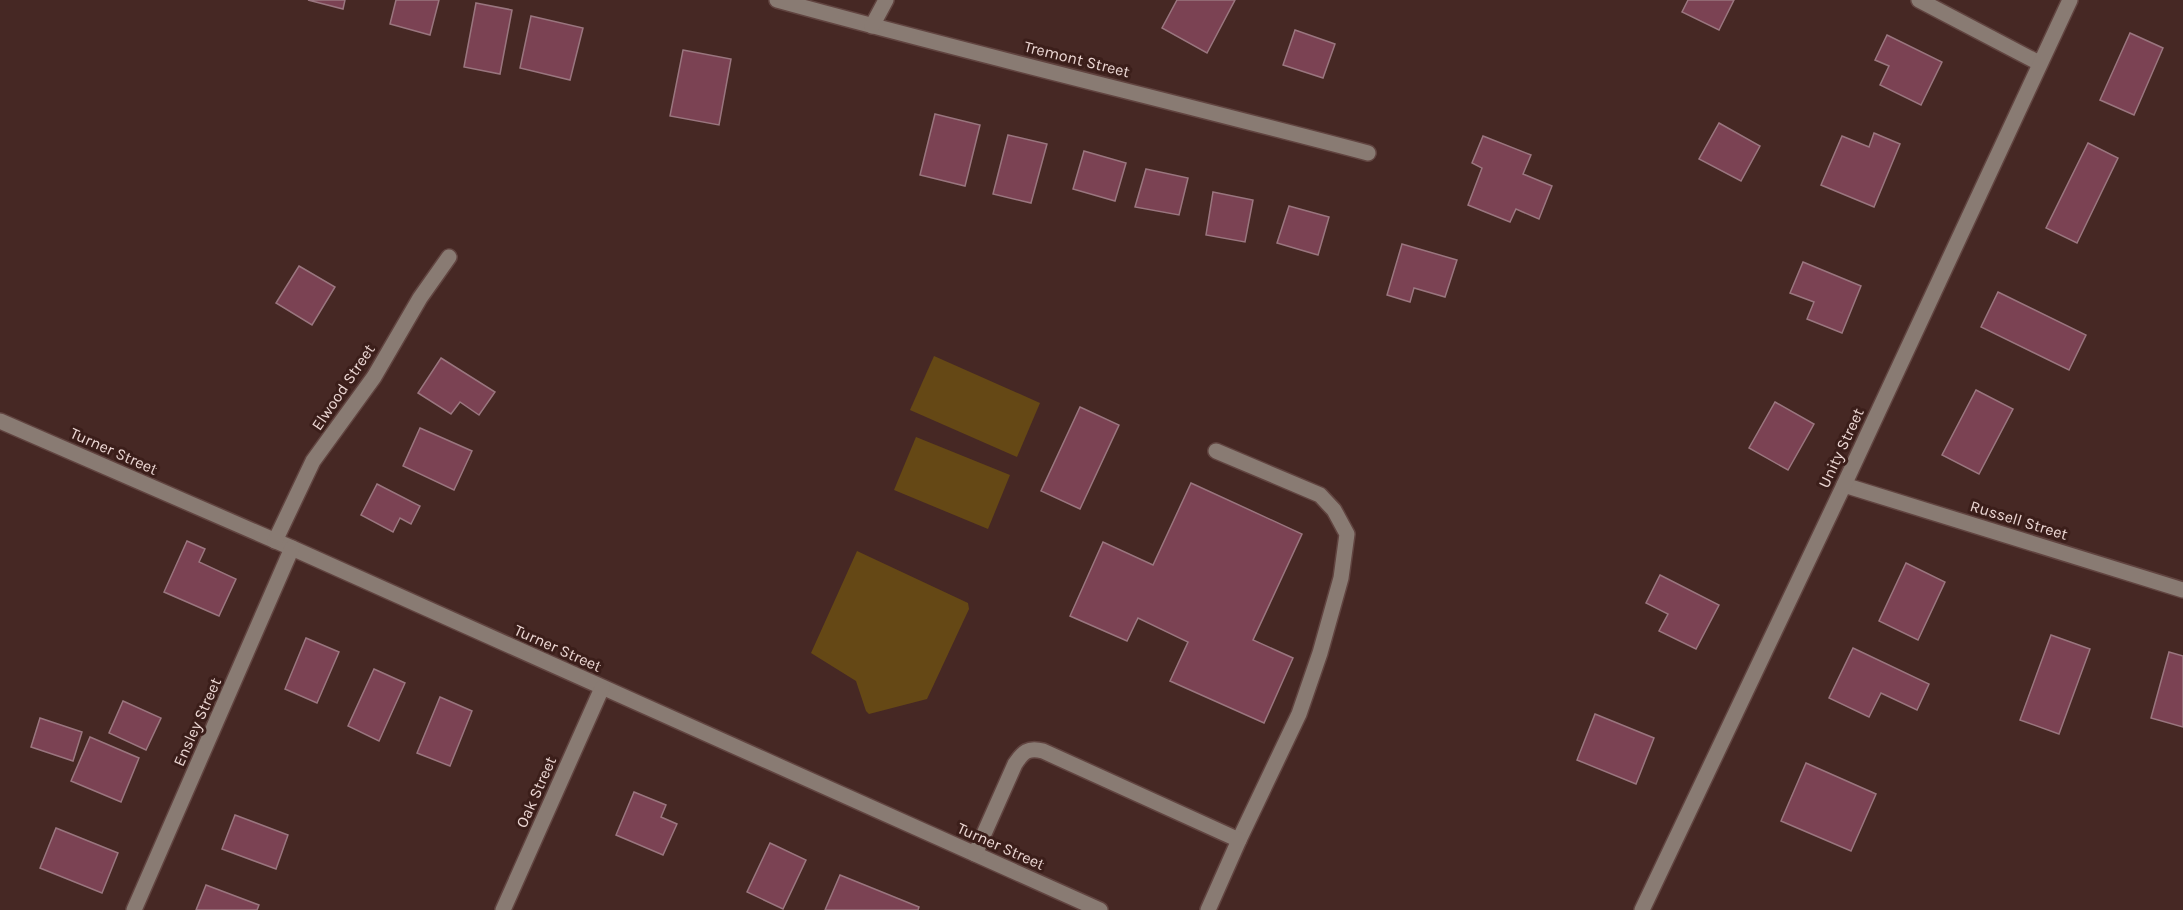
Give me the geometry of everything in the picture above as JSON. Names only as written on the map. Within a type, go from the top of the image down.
[{"type":"street","name":"Tremont Street","points":[[777,0],[1368,153]]},
{"type":"street","points":[[872,26],[886,0]]},
{"type":"street","points":[[1919,0],[2039,63]]},
{"type":"street","name":"Unity Street","points":[[1641,910],[1844,485],[2070,0]]},
{"type":"street","name":"Elwood Street","points":[[275,541],[314,461],[374,377],[420,298],[449,257]]},
{"type":"street","name":"Turner Street","points":[[0,421],[292,548],[1096,909]]},
{"type":"street","points":[[1208,910],[1299,714],[1320,653],[1341,578],[1347,534],[1334,510],[1320,495],[1216,451]]},
{"type":"street","name":"Russell Street","points":[[1844,485],[2183,590]]},
{"type":"street","name":"Ensley Street","points":[[134,910],[292,548]]},
{"type":"street","name":"Oak Street","points":[[503,910],[602,688]]},
{"type":"street","points":[[975,854],[1015,764],[1023,752],[1033,749],[1043,751],[1239,840]]},
{"type":"shaded area","points":[[934,356],[1040,403],[1017,457],[910,410]]},
{"type":"shaded area","points":[[916,437],[1010,475],[988,529],[894,490]]},
{"type":"shaded area","points":[[857,551],[968,603],[969,609],[927,699],[869,714],[856,681],[811,653]]},
{"type":"building","points":[[308,0],[345,0],[343,9]]},
{"type":"building","points":[[396,0],[439,0],[430,35],[390,24]]},
{"type":"building","points":[[1177,0],[1235,0],[1207,53],[1162,28]]},
{"type":"building","points":[[1688,0],[1734,0],[1719,30],[1682,12]]},
{"type":"building","points":[[476,3],[512,10],[500,74],[464,67]]},
{"type":"building","points":[[531,16],[583,28],[570,80],[520,68]]},
{"type":"building","points":[[1295,30],[1335,44],[1323,78],[1283,65]]},
{"type":"building","points":[[2130,33],[2163,48],[2134,115],[2100,100]]},
{"type":"building","points":[[1887,35],[1942,62],[1921,105],[1880,85],[1889,66],[1875,60]]},
{"type":"building","points":[[683,50],[731,59],[719,125],[670,116]]},
{"type":"building","points":[[935,114],[980,125],[965,186],[920,175]]},
{"type":"building","points":[[1719,123],[1760,146],[1741,181],[1699,159]]},
{"type":"building","points":[[1874,133],[1900,144],[1874,207],[1821,185],[1842,136],[1869,147]]},
{"type":"building","points":[[1008,135],[1047,144],[1031,203],[993,194]]},
{"type":"building","points":[[1483,136],[1531,155],[1523,174],[1552,186],[1539,219],[1516,209],[1510,222],[1468,205],[1482,168],[1472,163]]},
{"type":"building","points":[[2088,143],[2118,158],[2077,243],[2046,228]]},
{"type":"building","points":[[1084,151],[1126,163],[1115,201],[1073,189]]},
{"type":"building","points":[[1146,169],[1188,178],[1179,215],[1135,207]]},
{"type":"building","points":[[1213,192],[1253,200],[1245,242],[1206,235]]},
{"type":"building","points":[[1289,206],[1329,217],[1318,255],[1277,243]]},
{"type":"building","points":[[1402,244],[1457,260],[1445,297],[1414,288],[1410,302],[1387,295]]},
{"type":"building","points":[[1803,262],[1861,286],[1842,333],[1807,319],[1814,302],[1790,293]]},
{"type":"building","points":[[299,266],[335,287],[312,325],[276,303]]},
{"type":"building","points":[[1998,292],[2086,335],[2069,370],[1981,327]]},
{"type":"building","points":[[441,358],[495,392],[479,415],[460,402],[451,414],[418,393]]},
{"type":"building","points":[[1976,390],[2013,409],[1979,474],[1942,455]]},
{"type":"building","points":[[1775,402],[1814,424],[1788,470],[1749,448]]},
{"type":"building","points":[[1080,407],[1119,425],[1080,509],[1041,491]]},
{"type":"building","points":[[420,428],[472,451],[454,490],[403,466]]},
{"type":"building","points":[[1191,483],[1302,534],[1253,640],[1293,658],[1264,723],[1170,681],[1188,642],[1138,618],[1127,641],[1070,616],[1103,542],[1153,565]]},
{"type":"building","points":[[377,484],[420,506],[411,524],[400,518],[393,532],[361,515]]},
{"type":"building","points":[[187,541],[205,549],[199,562],[236,579],[219,616],[164,592]]},
{"type":"building","points":[[1906,563],[1945,582],[1918,640],[1879,621]]},
{"type":"building","points":[[1660,575],[1719,605],[1696,649],[1659,631],[1668,614],[1646,603]]},
{"type":"building","points":[[2051,635],[2090,649],[2059,734],[2020,720]]},
{"type":"building","points":[[306,638],[339,652],[317,703],[285,689]]},
{"type":"building","points":[[1853,648],[1929,684],[1917,710],[1881,693],[1869,717],[1829,698]]},
{"type":"building","points":[[2169,652],[2183,656],[2183,727],[2151,718]]},
{"type":"building","points":[[374,669],[405,683],[379,741],[348,726]]},
{"type":"building","points":[[440,697],[472,711],[450,766],[417,753]]},
{"type":"building","points":[[123,701],[161,718],[146,750],[109,733]]},
{"type":"building","points":[[1595,714],[1654,738],[1636,784],[1577,760]]},
{"type":"building","points":[[40,718],[82,732],[73,761],[31,747]]},
{"type":"building","points":[[90,737],[139,758],[121,802],[71,781]]},
{"type":"building","points":[[1806,763],[1876,794],[1851,851],[1781,821]]},
{"type":"building","points":[[634,792],[666,805],[661,817],[677,824],[663,855],[616,835]]},
{"type":"building","points":[[235,815],[288,835],[276,869],[222,849]]},
{"type":"building","points":[[56,828],[118,853],[102,893],[40,868]]},
{"type":"building","points":[[770,843],[806,860],[783,909],[747,892]]},
{"type":"building","points":[[840,875],[919,907],[918,910],[825,910]]},
{"type":"building","points":[[206,885],[259,905],[257,910],[196,910]]}]
